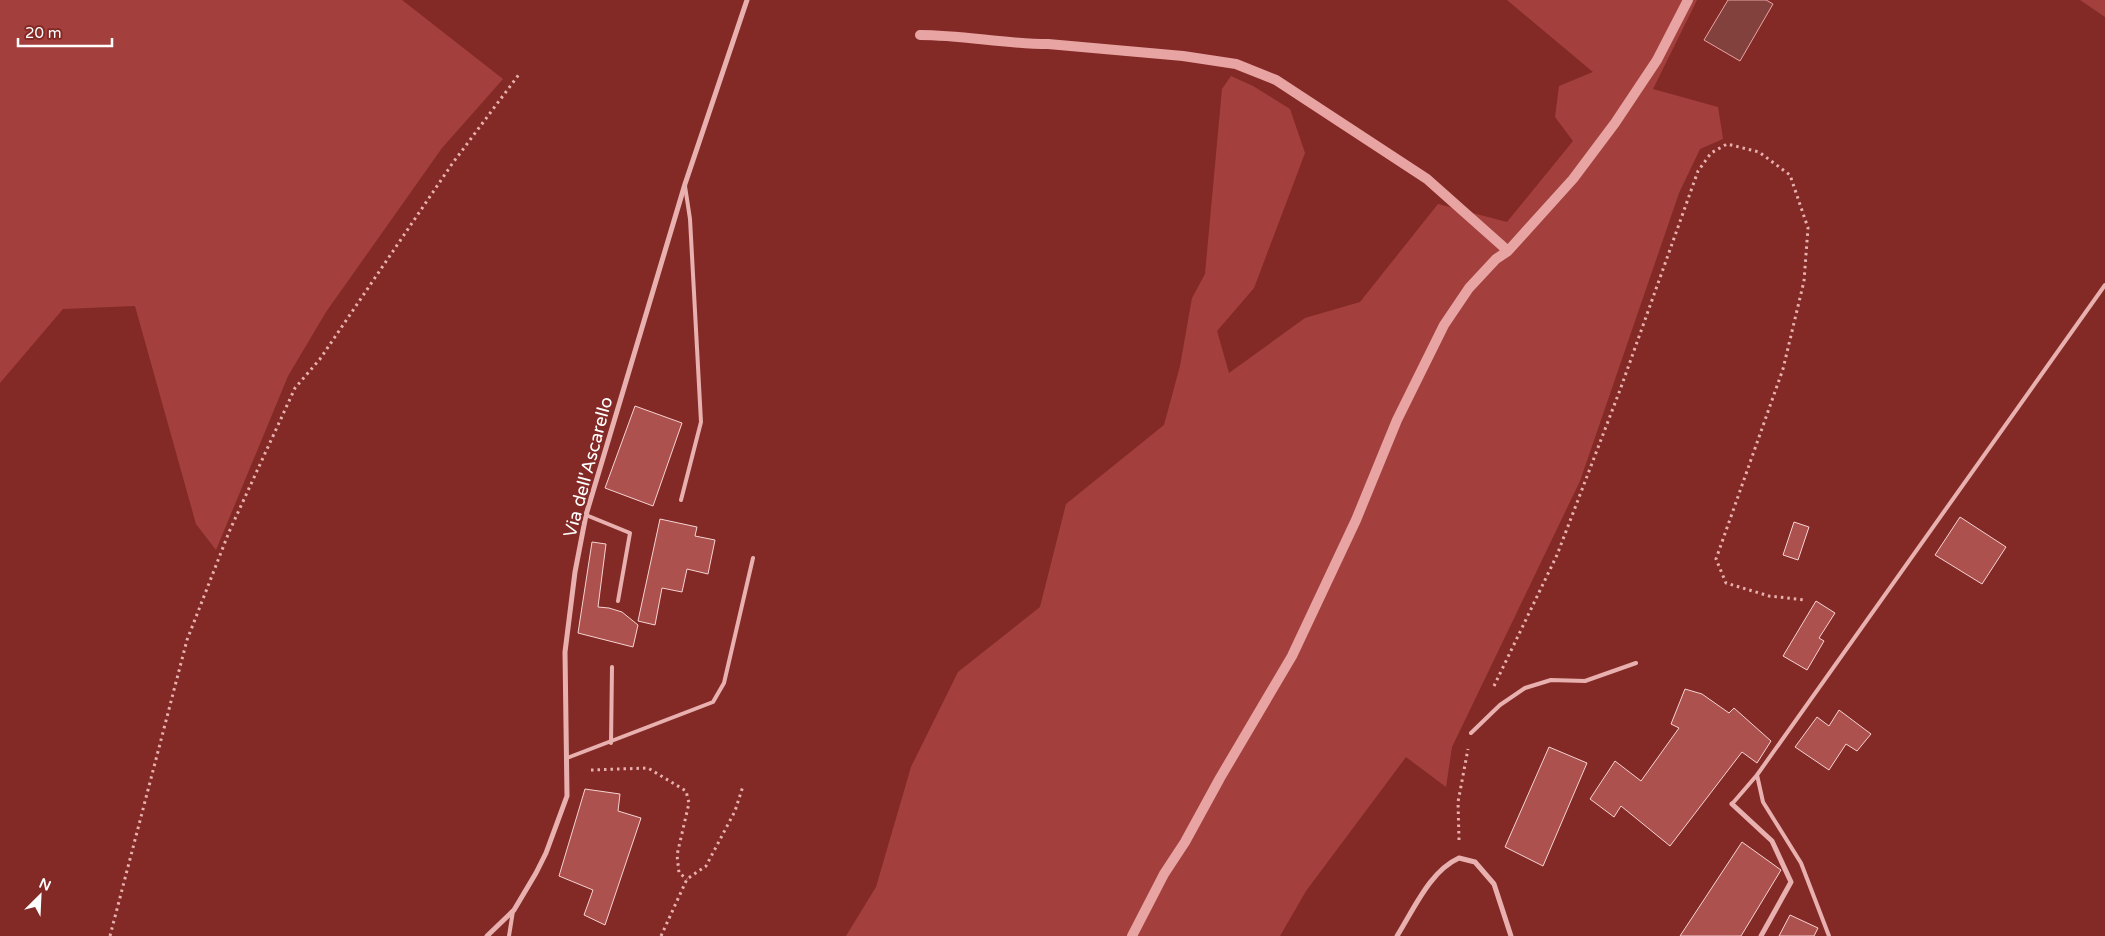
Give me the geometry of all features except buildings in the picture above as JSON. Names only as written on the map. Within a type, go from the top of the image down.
[{"type":"street","name":"Via dell'Ascarello","points":[[487,936],[514,910],[546,853],[567,796],[565,652],[586,515],[685,184],[747,0]]},
{"type":"street","points":[[1732,804],[1772,841],[1791,882],[1761,936]]},
{"type":"street","points":[[1397,936],[1431,882],[1448,863],[1460,858],[1475,862],[1494,884],[1510,936]]},
{"type":"lane","points":[[681,500],[701,422],[690,219],[685,184]]},
{"type":"lane","points":[[1732,804],[1757,775],[2105,285]]},
{"type":"lane","points":[[586,515],[630,533],[618,601]]},
{"type":"lane","points":[[567,758],[713,702],[724,683],[752,558]]},
{"type":"lane","points":[[1472,733],[1500,705],[1525,688],[1551,680],[1585,681],[1636,663]]},
{"type":"lane","points":[[611,742],[612,667]]},
{"type":"lane","points":[[1757,775],[1763,802],[1801,863],[1828,936]]},
{"type":"lane","points":[[509,936],[514,910]]},
{"type":"path","points":[[110,936],[187,640],[229,532],[295,388],[320,359],[452,164],[520,73]]},
{"type":"path","points":[[1492,690],[1557,555],[1620,390],[1698,171],[1711,153],[1727,144],[1759,152],[1790,175],[1808,228],[1804,281],[1783,369],[1716,559],[1726,583],[1768,596],[1805,600]]},
{"type":"path","points":[[1460,858],[1458,802],[1472,733]]},
{"type":"path","points":[[568,771],[648,768],[686,791],[690,803],[677,855],[679,873],[687,879]]},
{"type":"path","points":[[661,936],[687,879],[706,866],[735,811],[742,786]]},
{"type":"shaded area","points":[[0,0],[402,0],[503,79],[442,148],[326,312],[288,376],[216,550],[196,524],[135,306],[63,309],[0,383]]},
{"type":"shaded area","points":[[1507,0],[1697,0],[1653,89],[1718,107],[1723,139],[1700,149],[1679,193],[1580,481],[1452,747],[1446,787],[1406,757],[1306,891],[1280,936],[846,936],[876,887],[911,767],[958,672],[1040,607],[1066,504],[1164,425],[1180,366],[1192,298],[1205,274],[1222,89],[1231,76],[1253,86],[1290,109],[1305,153],[1254,288],[1217,331],[1229,373],[1305,318],[1360,302],[1438,204],[1507,222],[1573,141],[1555,117],[1559,86],[1593,72]]},
{"type":"shaded area","points":[[1728,0],[1766,0],[1773,4],[1740,61],[1704,40]]},
{"type":"shaded area","points":[[2080,0],[2105,0],[2105,17]]},
{"type":"waterway","points":[[1132,936],[1164,874],[1185,842],[1220,778],[1292,656],[1356,520],[1397,420],[1444,325],[1469,288],[1496,259],[1508,251],[1573,179],[1615,123],[1657,60],[1688,0]]},
{"type":"waterway","points":[[920,35],[952,36],[1183,56],[1236,64],[1276,80],[1427,179],[1508,251]]}]
